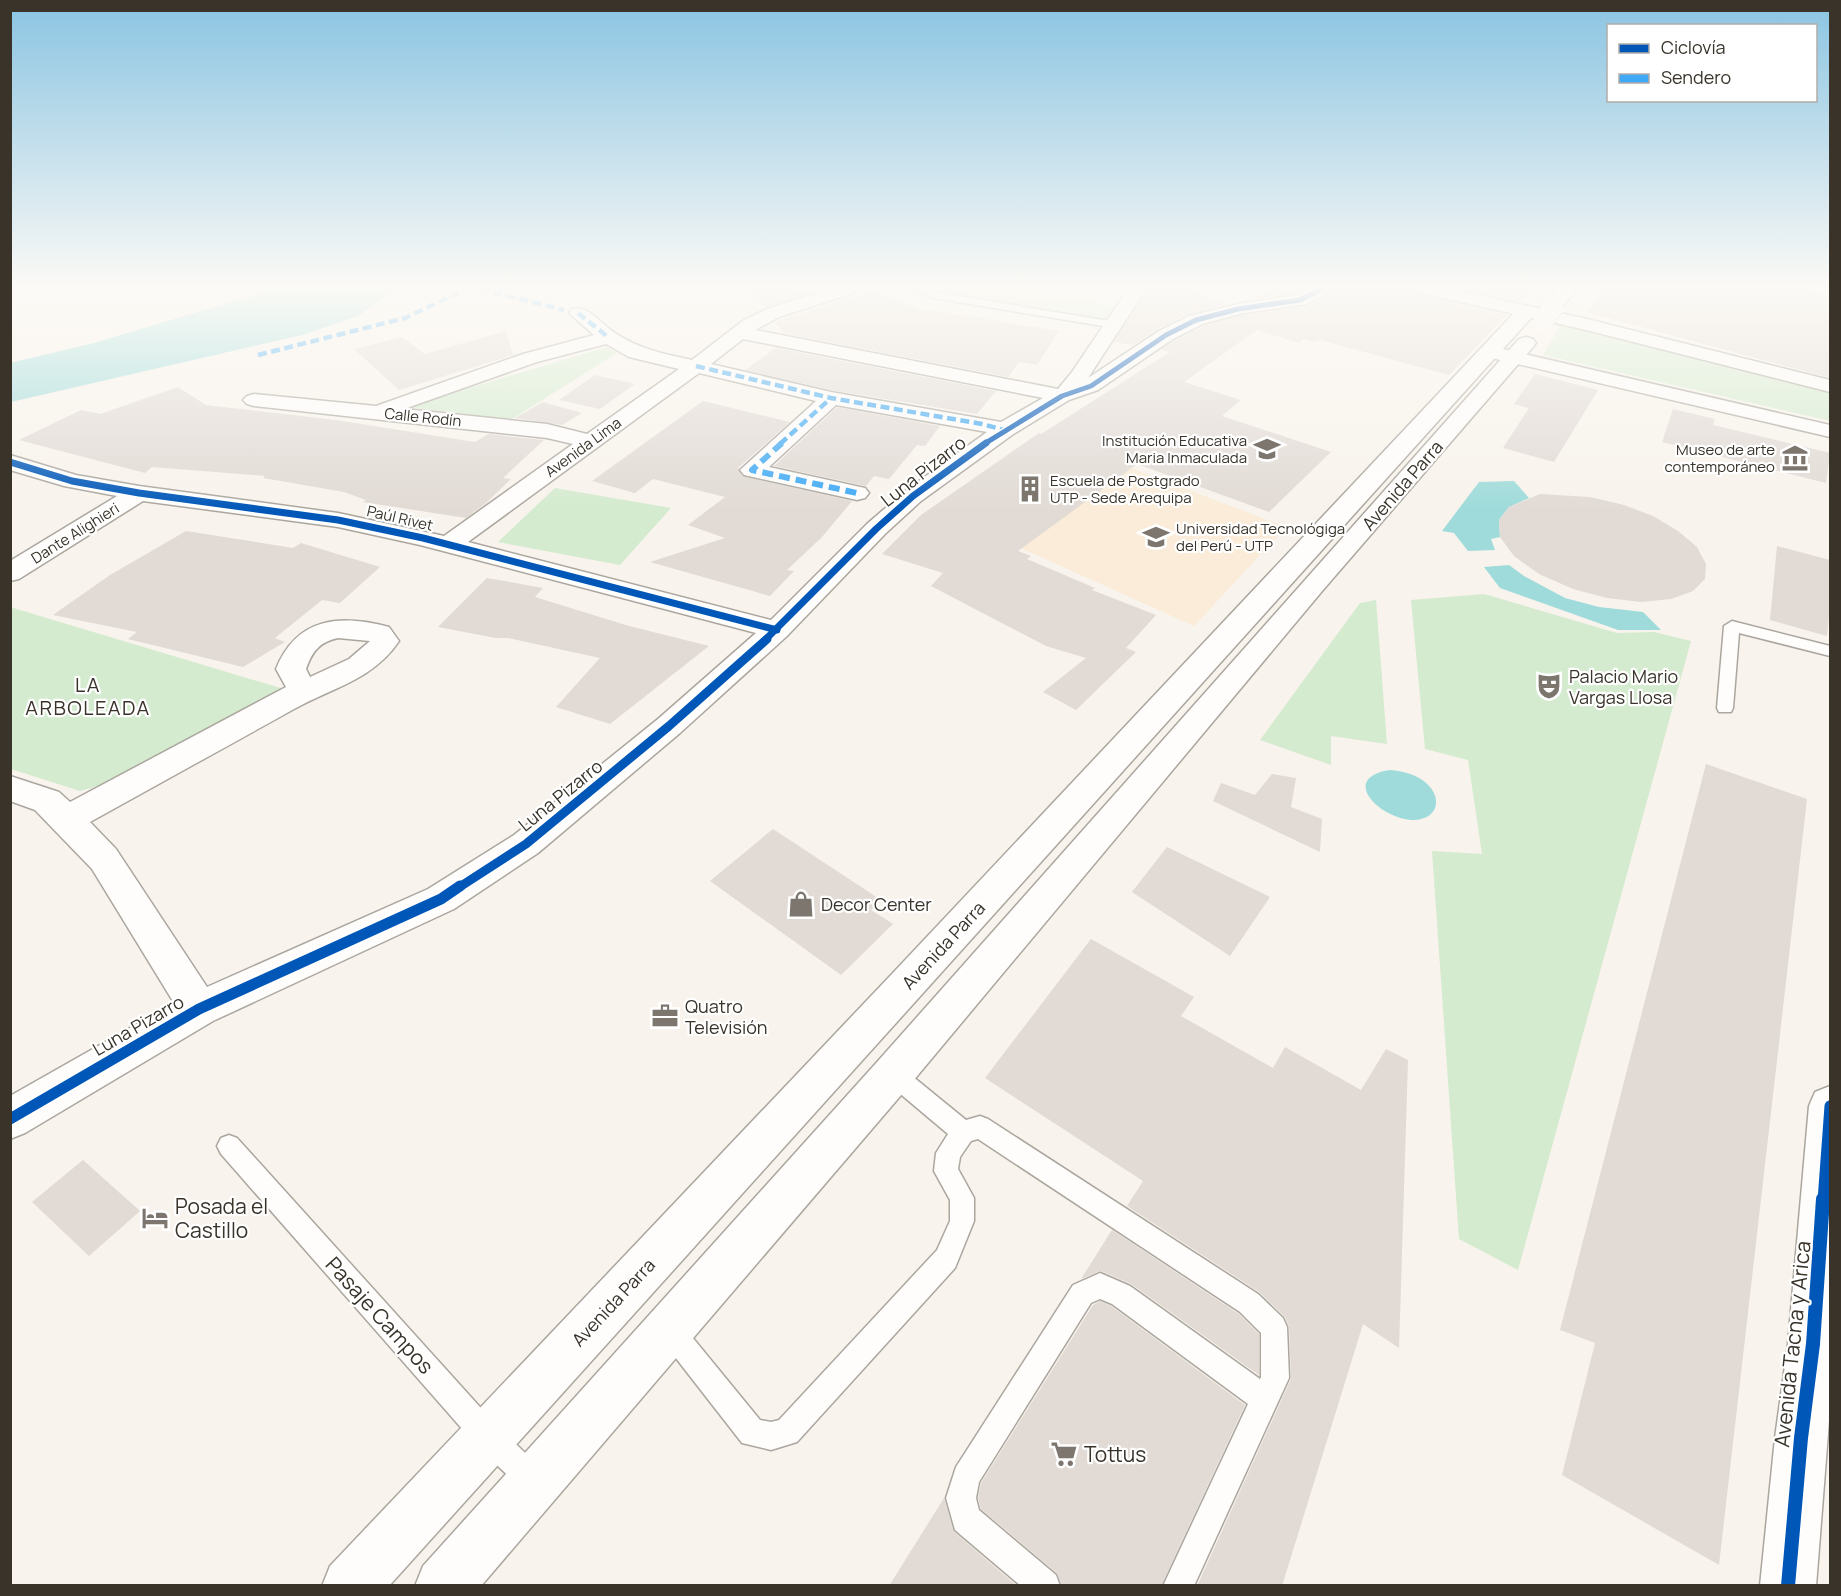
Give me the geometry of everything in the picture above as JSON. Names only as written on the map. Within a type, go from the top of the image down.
[{"type":"street","points":[[376,412],[514,363]]},
{"type":"street","points":[[685,363],[831,398],[982,424],[1004,430]]},
{"type":"street","name":"Avenida Lima","points":[[448,545],[699,363]]},
{"type":"street","points":[[896,363],[1062,396],[1091,386],[1124,363]]},
{"type":"street","points":[[1062,396],[1089,363]]},
{"type":"street","name":"Avenida Parra","points":[[350,1586],[1494,363]]},
{"type":"street","name":"Avenida Parra","points":[[443,1586],[892,1074],[1314,584],[1495,363]]},
{"type":"street","points":[[1539,363],[1830,431]]},
{"type":"street","points":[[1740,363],[1830,386]]},
{"type":"street","name":"Luna Pizarro","points":[[10,1119],[199,1009],[441,899],[526,844],[643,748],[777,630],[876,529],[913,496],[1004,430],[1062,396]]},
{"type":"street","points":[[831,398],[752,470],[857,493]]},
{"type":"street","name":"Calle Rodín","points":[[254,400],[547,431],[590,442]]},
{"type":"street","name":"Paúl Rivet","points":[[10,462],[72,481],[139,493],[338,520],[448,545],[777,630]]},
{"type":"street","name":"Dante Alighieri","points":[[10,573],[139,493]]},
{"type":"street","points":[[67,819],[303,691]]},
{"type":"street","points":[[10,788],[47,801],[104,859],[199,1009]]},
{"type":"street","name":"Avenida Tacna y Arica","points":[[1788,1586],[1818,1402],[1813,1344],[1830,1106]]},
{"type":"lane","points":[[1725,708],[1732,626],[1830,651]]},
{"type":"lane","points":[[892,1074],[963,1132]]},
{"type":"lane","points":[[668,1329],[752,1433],[771,1436],[787,1432],[946,1259],[962,1221],[962,1198],[946,1171],[948,1153],[963,1132],[980,1127],[1249,1303],[1274,1327],[1275,1378],[1178,1586]]},
{"type":"lane","name":"Pasaje Campos","points":[[229,1146],[488,1437],[534,1482]]},
{"type":"lane","points":[[1045,1586],[966,1519],[961,1498],[966,1477],[1082,1294],[1100,1286],[1120,1295],[1266,1400]]},
{"type":"shaded area","name":"Universidad Tecnológiga del Perú - UTP","points":[[1131,468],[1286,527],[1194,626],[1021,548]]},
{"type":"green space","points":[[552,363],[600,363],[512,419],[405,407]]},
{"type":"green space","points":[[1580,363],[1717,363],[1830,393],[1830,421]]},
{"type":"green space","points":[[555,488],[671,508],[620,565],[498,542]]},
{"type":"green space","points":[[1484,594],[1617,633],[1654,632],[1691,641],[1518,1270],[1459,1239],[1432,851],[1482,854],[1468,760],[1425,749],[1411,600]]},
{"type":"green space","points":[[1376,600],[1387,744],[1331,736],[1331,765],[1260,740],[1360,603]]},
{"type":"green space","points":[[10,607],[287,690],[102,785],[80,791],[11,769]]},
{"type":"water","points":[[34,363],[178,363],[11,402],[11,369]]},
{"type":"water","points":[[1514,481],[1529,498],[1509,507],[1499,520],[1500,537],[1491,539],[1495,550],[1468,551],[1454,533],[1442,531],[1479,482]]},
{"type":"water","points":[[1509,565],[1524,576],[1565,598],[1599,607],[1643,612],[1661,630],[1618,630],[1500,588],[1484,567]]},
{"type":"water","points":[[1390,770],[1413,775],[1425,782],[1436,800],[1434,811],[1430,815],[1415,820],[1402,818],[1390,814],[1370,798],[1366,790],[1367,781],[1375,774]]},
{"type":"building","points":[[370,363],[485,363],[399,390]]},
{"type":"building","points":[[754,363],[855,363],[996,391],[977,414],[831,390],[745,370]]},
{"type":"building","points":[[939,363],[1018,363],[1008,377]]},
{"type":"building","points":[[1152,363],[1210,363],[1184,382],[1241,400],[1222,416],[1331,452],[1269,512],[1137,464],[1018,551],[1031,556],[1027,559],[1095,588],[1092,590],[1156,615],[1126,648],[1136,652],[1076,710],[1043,692],[1086,658],[1046,646],[931,586],[943,573],[882,554],[921,515],[1039,433],[1041,434]]},
{"type":"building","points":[[1407,363],[1460,363],[1449,375]]},
{"type":"building","points":[[1776,363],[1830,363],[1830,378]]},
{"type":"building","points":[[1535,374],[1598,390],[1554,462],[1503,448],[1529,408],[1514,404]]},
{"type":"building","points":[[595,375],[635,384],[600,409],[559,400]]},
{"type":"building","points":[[178,387],[206,405],[336,420],[475,442],[488,434],[544,440],[503,478],[511,479],[466,518],[363,502],[366,500],[344,492],[263,478],[265,476],[152,467],[145,473],[19,440],[81,410],[100,414]]},
{"type":"building","points":[[703,401],[790,422],[738,468],[742,476],[852,501],[822,537],[787,570],[794,571],[770,596],[650,562],[725,538],[688,525],[725,497],[653,479],[635,493],[592,481]]},
{"type":"building","points":[[543,402],[582,413],[562,425],[515,418]]},
{"type":"building","points":[[837,407],[940,426],[925,446],[917,445],[889,479],[874,476],[866,486],[774,466]]},
{"type":"building","points":[[1673,409],[1715,419],[1713,425],[1830,453],[1826,483],[1662,442]]},
{"type":"building","points":[[1540,494],[1590,497],[1624,505],[1653,516],[1678,531],[1697,547],[1706,564],[1705,579],[1693,591],[1671,599],[1641,602],[1607,598],[1573,589],[1539,574],[1514,556],[1500,537],[1499,520],[1509,507]]},
{"type":"building","points":[[186,531],[293,548],[301,543],[380,567],[340,603],[322,600],[275,638],[285,642],[243,667],[128,639],[137,632],[53,615],[110,575]]},
{"type":"building","points":[[1777,546],[1830,560],[1827,636],[1770,620]]},
{"type":"building","points":[[487,578],[543,588],[535,597],[629,626],[709,646],[610,724],[556,707],[600,658],[508,638],[496,638],[438,627]]},
{"type":"building","points":[[1706,764],[1807,799],[1719,1565],[1562,1475],[1595,1343],[1560,1330]]},
{"type":"building","points":[[1272,774],[1296,778],[1291,807],[1322,819],[1320,852],[1213,801],[1221,783],[1255,795]]},
{"type":"building","points":[[773,829],[881,900],[871,910],[893,924],[841,975],[710,881]]},
{"type":"building","points":[[1167,847],[1270,897],[1230,956],[1132,892]]},
{"type":"building","points":[[1091,939],[1194,997],[1181,1016],[1273,1068],[1285,1047],[1361,1090],[1386,1049],[1408,1060],[1399,1348],[1363,1324],[1282,1586],[1197,1586],[1291,1379],[1289,1327],[1285,1317],[1259,1292],[1127,1206],[1143,1181],[985,1078]]},
{"type":"building","points":[[83,1160],[140,1211],[89,1256],[32,1202]]},
{"type":"building","points":[[1112,1230],[1239,1314],[1259,1334],[1259,1375],[1131,1284],[1101,1271],[1081,1279]]},
{"type":"building","points":[[1100,1301],[1111,1306],[1245,1405],[1161,1586],[1062,1586],[1057,1573],[981,1509],[978,1498],[981,1483],[1093,1305]]},
{"type":"building","points":[[944,1498],[954,1532],[1017,1586],[889,1586]]},
{"type":"waterway","points":[[10,375],[58,363]]},
{"type":"marked path","points":[[696,366],[831,398],[982,424],[1004,430]]},
{"type":"marked path","points":[[831,398],[752,470],[857,493]]},
{"type":"cycle path","points":[[10,1119],[199,1009],[441,899],[526,844],[669,726],[777,630],[876,529],[913,496],[1004,430],[1062,396],[1091,386],[1124,363]]},
{"type":"cycle path","points":[[10,462],[72,481],[139,493],[338,520],[423,538],[777,630]]},
{"type":"cycle path","points":[[1788,1586],[1801,1438],[1813,1344],[1830,1106]]},
{"type":"place","name":"Institución Educativa Maria Inmaculada","points":[[1267,449]]},
{"type":"place","name":"Museo de arte contemporáneo","points":[[1795,458]]},
{"type":"place","name":"Escuela de Postgrado UTP - Sede Arequipa","points":[[1030,489]]},
{"type":"place","name":"Universidad Tecnológiga del Perú - UTP","points":[[1156,537]]},
{"type":"place","name":"Palacio Mario Vargas Llosa","points":[[1549,686]]},
{"type":"place","name":"Decor Center","points":[[801,904]]},
{"type":"place","name":"Quatro Televisión","points":[[665,1016]]},
{"type":"place","name":"Posada el Castillo","points":[[155,1218]]},
{"type":"place","name":"Tottus","points":[[1064,1454]]},
{"type":"district","name":"LA ARBOLEADA","points":[[88,696]]}]
